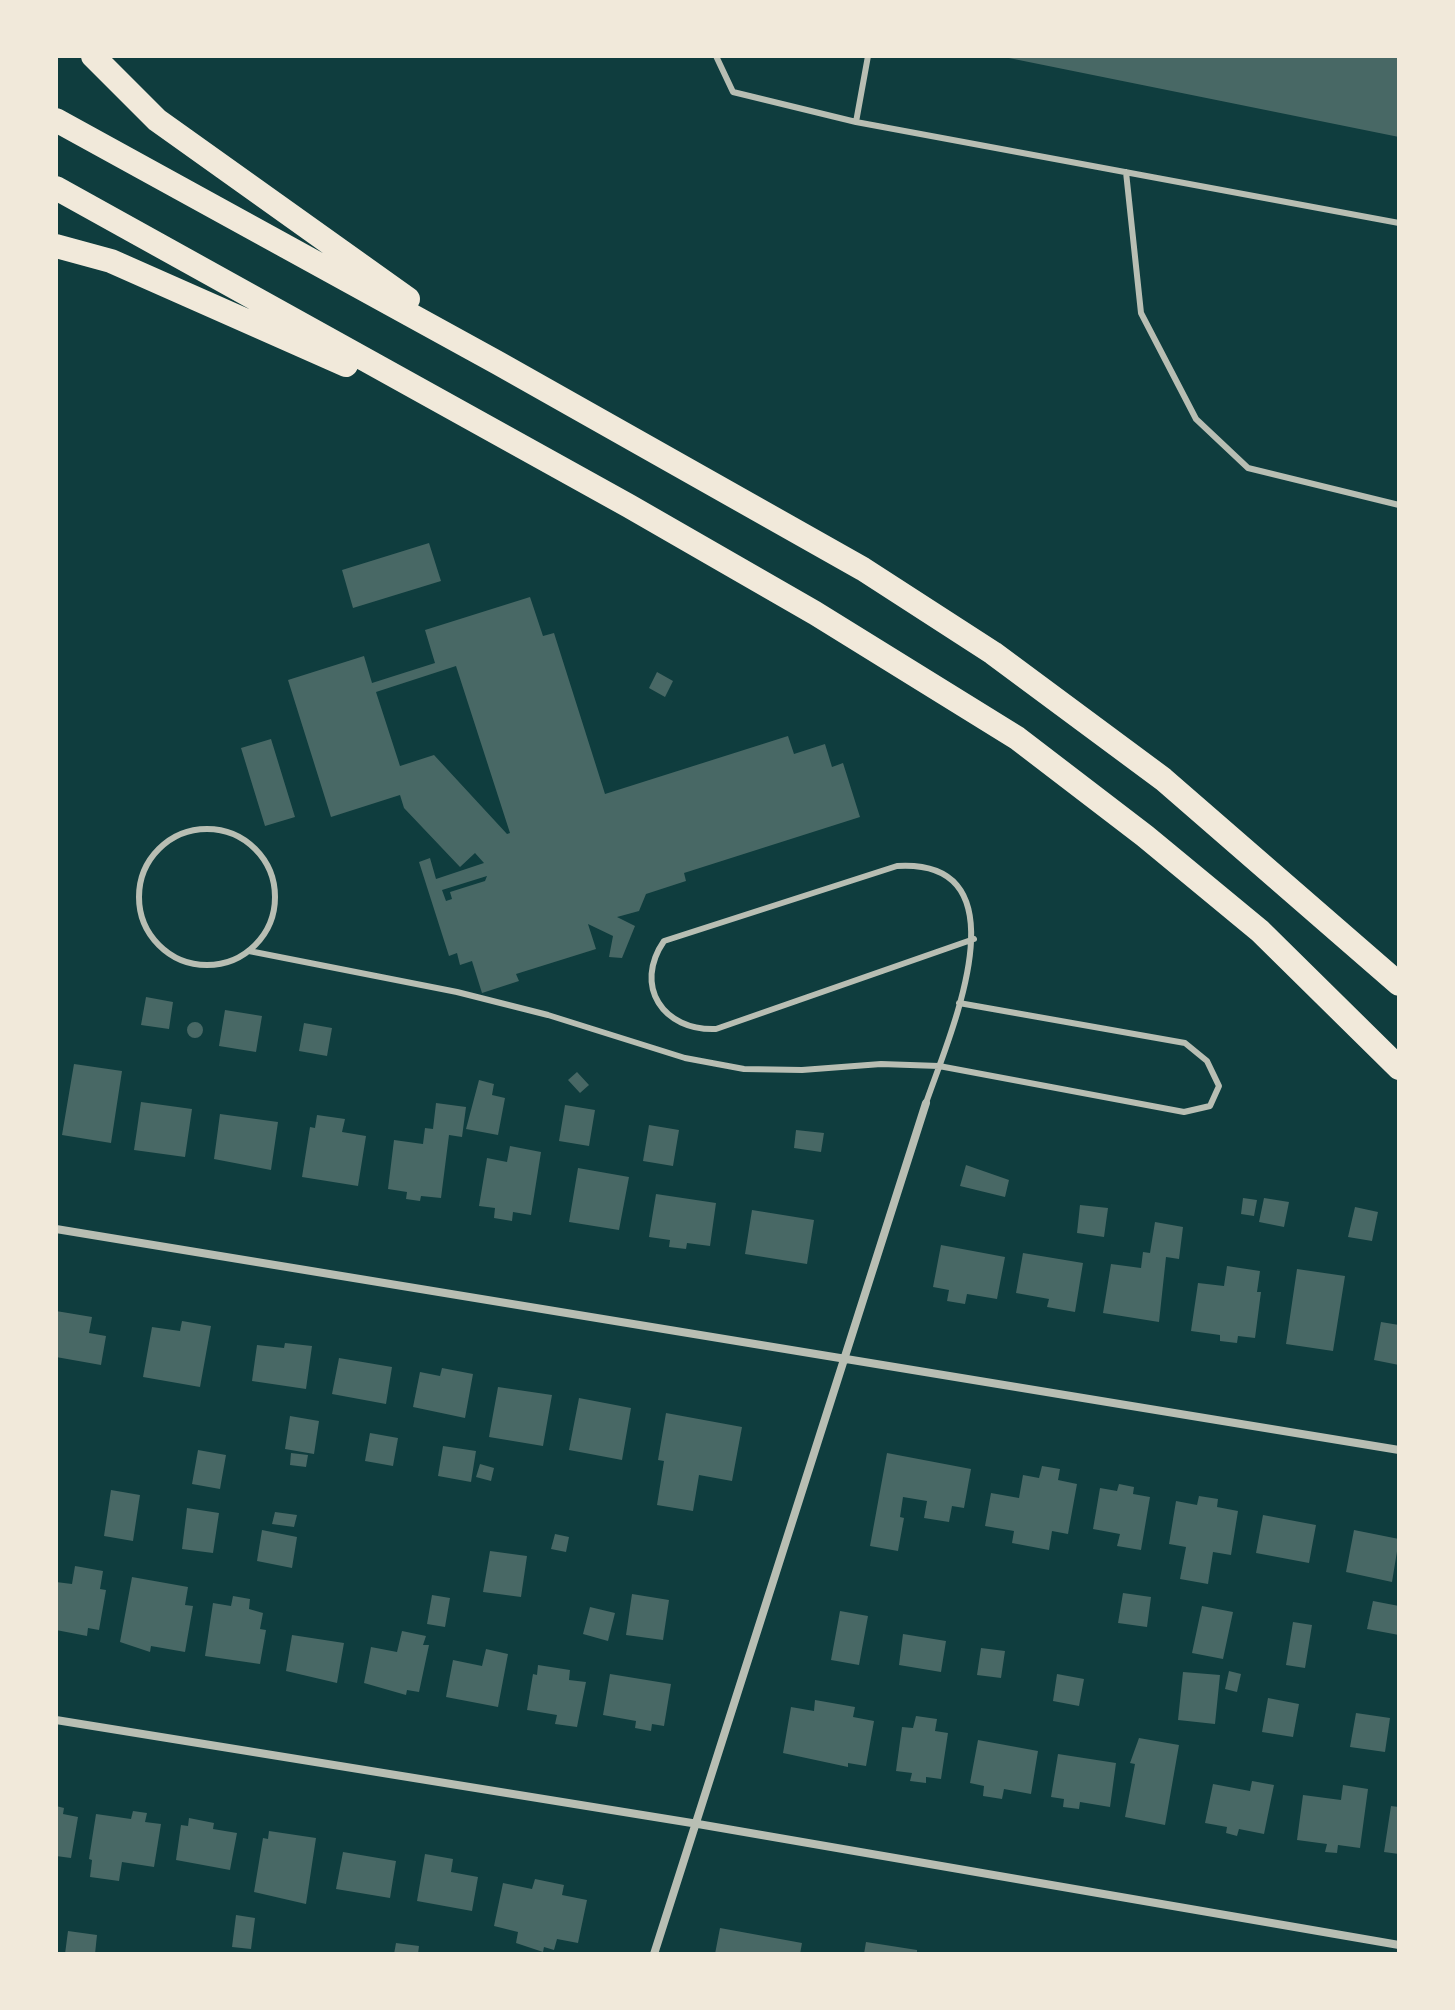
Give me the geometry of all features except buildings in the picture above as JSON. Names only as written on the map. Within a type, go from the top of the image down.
[{"type":"highway","points":[[93,56],[157,120],[498,363]]},
{"type":"highway","points":[[56,120],[498,363],[863,569],[1005,661],[1163,779],[1399,984]]},
{"type":"highway","points":[[56,188],[815,613],[1017,738],[1145,836],[1260,931],[1399,1068]]},
{"type":"highway","points":[[56,246],[111,261],[487,427]]},
{"type":"street","points":[[654,1954],[926,1103]]},
{"type":"street","points":[[56,1229],[1399,1450]]},
{"type":"street","points":[[56,1720],[698,1824],[1399,1945]]},
{"type":"lane","points":[[716,56],[733,92],[856,122],[1399,223]]},
{"type":"lane","points":[[856,122],[868,56]]},
{"type":"lane","points":[[1126,172],[1141,313],[1196,419],[1248,468],[1399,505]]},
{"type":"lane","points":[[249,951],[268,923],[275,891],[269,869],[257,851],[229,833],[196,829],[175,836],[157,849],[145,868],[139,890],[140,913],[149,934],[164,951],[184,962],[207,966],[229,962],[249,951],[457,992],[548,1015],[685,1058],[744,1069],[802,1070],[881,1064],[939,1066],[1184,1112],[1210,1106],[1219,1086],[1207,1061],[1185,1043],[959,1003]]},
{"type":"lane","points":[[926,1103],[959,1003],[974,939],[972,916],[962,890],[944,875],[921,864],[897,866],[664,941],[654,956],[654,990],[662,1010],[674,1021],[696,1030],[716,1029],[974,939]]}]
